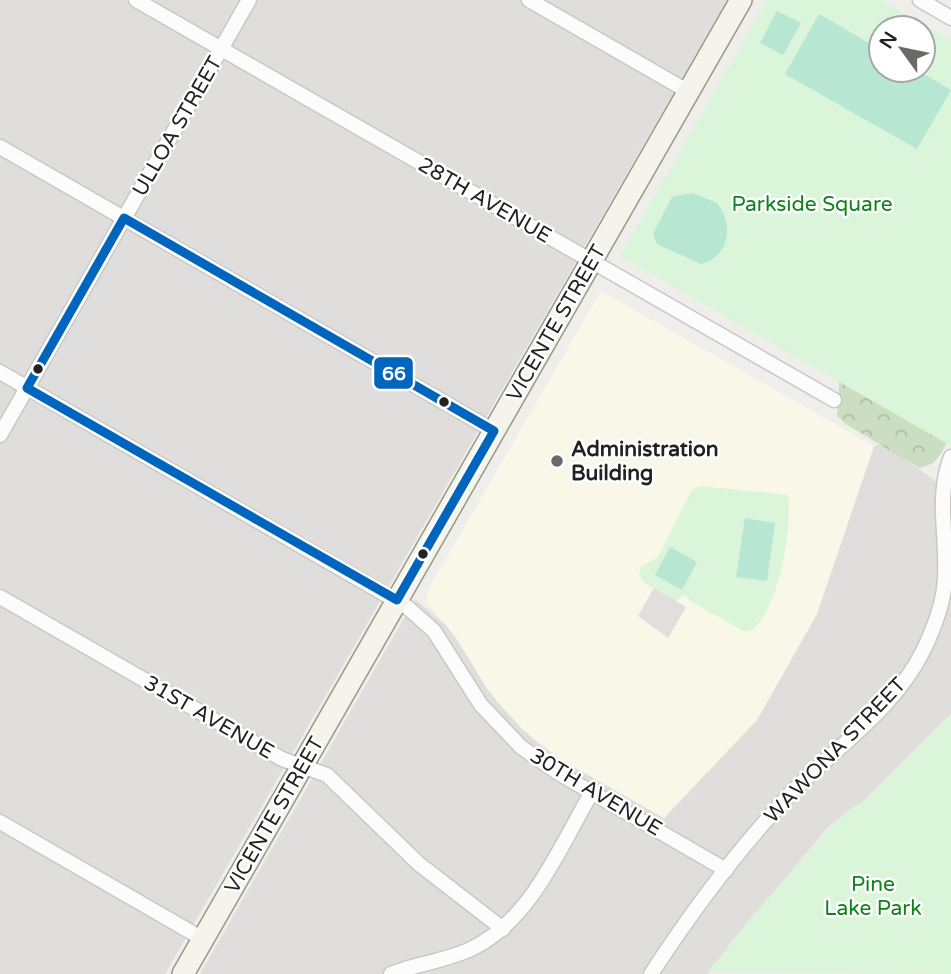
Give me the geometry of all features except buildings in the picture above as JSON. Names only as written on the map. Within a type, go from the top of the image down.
[{"type":"street","name":"28TH AVENUE","points":[[136,0],[834,400]]},
{"type":"street","name":"ULLOA STREET","points":[[0,435],[249,0]]},
{"type":"street","points":[[529,0],[689,92]]},
{"type":"street","name":"VICENTE STREET","points":[[183,974],[741,0]]},
{"type":"street","points":[[920,0],[951,18]]},
{"type":"street","points":[[0,147],[494,430]]},
{"type":"street","name":"30TH AVENUE","points":[[0,372],[397,600],[434,631],[472,693],[511,737],[547,765],[726,870]]},
{"type":"street","name":"WAWONA STREET","points":[[651,974],[726,870],[793,792],[892,699],[913,669],[937,617],[944,589],[943,492],[951,457]]},
{"type":"street","name":"31ST AVENUE","points":[[0,597],[282,759],[327,775],[419,864],[503,929]]},
{"type":"street","points":[[391,974],[460,954],[503,929],[532,893],[592,792]]},
{"type":"street","points":[[0,822],[204,939]]},
{"type":"shaded area","points":[[0,0],[727,0],[165,974],[0,974]]},
{"type":"shaded area","points":[[601,291],[874,446],[817,614],[757,720],[664,818],[560,759],[521,728],[487,689],[456,637],[426,602],[428,590]]},
{"type":"shaded area","points":[[883,444],[951,492],[951,714],[864,801],[828,827],[708,972],[710,974],[200,974],[415,599],[448,627],[497,702],[534,740],[560,759],[664,818],[817,614],[874,446]]},
{"type":"shaded area","points":[[654,588],[686,607],[668,638],[638,616]]},
{"type":"green space","name":"Parkside Square","points":[[767,0],[881,0],[906,14],[867,14],[867,84],[937,84],[937,32],[951,40],[951,446],[620,256]]},
{"type":"green space","points":[[777,11],[801,23],[783,55],[760,43]]},
{"type":"green space","points":[[819,14],[867,42],[867,84],[937,84],[937,82],[951,90],[917,149],[785,74]]},
{"type":"green space","points":[[693,193],[717,203],[726,220],[723,247],[711,260],[701,264],[657,244],[653,234],[672,197]]},
{"type":"green space","points":[[840,372],[951,432],[936,460],[919,468],[837,416]]},
{"type":"green space","points":[[700,486],[788,495],[786,547],[776,589],[760,622],[750,631],[743,631],[690,601],[686,595],[675,601],[643,582],[639,574],[641,567],[658,557],[692,490]]},
{"type":"green space","points":[[745,518],[775,523],[767,581],[736,577]]},
{"type":"green space","points":[[670,547],[697,562],[682,590],[655,575]]},
{"type":"green space","name":"Pine Lake Park","points":[[951,714],[951,974],[708,972],[833,824],[864,801]]},
{"type":"transit line","name":"66","points":[[124,218],[494,431],[397,600],[27,388],[124,218]]},
{"type":"place","name":"Administration Building","points":[[557,461]]}]
